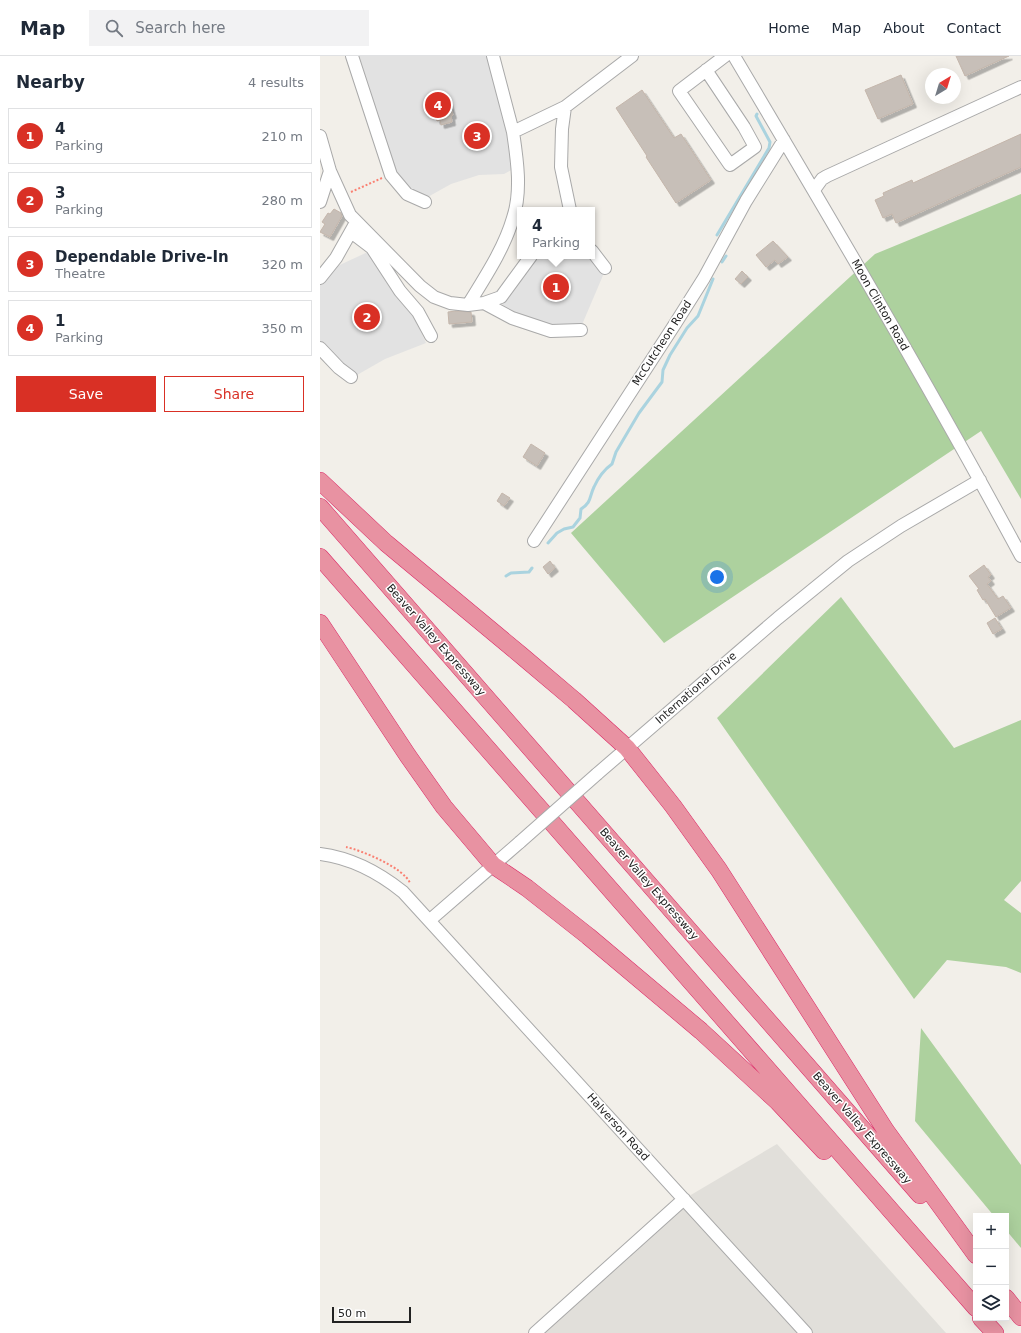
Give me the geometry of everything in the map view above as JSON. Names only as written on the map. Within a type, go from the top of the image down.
[{"type":"highway","points":[[320,481],[386,542],[534,666],[627,748],[673,806],[719,870],[886,1131],[973,1251]]},
{"type":"highway","name":"Beaver Valley Expressway","points":[[320,506],[888,1157],[973,1258]]},
{"type":"highway","points":[[320,557],[973,1305]]},
{"type":"highway","points":[[320,623],[408,756],[444,807],[493,865],[526,888],[588,936],[669,1002],[726,1052],[783,1108],[973,1309]]},
{"type":"highway","points":[[1009,1301],[1019,1315]]},
{"type":"highway","points":[[984,1321],[996,1333]]},
{"type":"highway","points":[[987,1321],[996,1333]]},
{"type":"street","points":[[352,56],[391,175],[407,194],[425,202]]},
{"type":"street","points":[[468,305],[498,253],[514,217],[517,190],[518,166],[514,132],[493,56]]},
{"type":"street","points":[[514,132],[566,107],[632,56]]},
{"type":"street","points":[[706,70],[744,127],[755,147],[730,165],[679,91],[706,70],[725,56]]},
{"type":"street","name":"Moon Clinton Road","points":[[734,56],[814,190],[980,480],[1021,556]]},
{"type":"street","points":[[814,190],[822,179],[827,176],[1021,86]]},
{"type":"street","points":[[566,107],[562,129],[561,167],[569,207]]},
{"type":"street","points":[[320,136],[330,171],[354,227],[372,248],[400,291],[418,312],[431,336]]},
{"type":"street","name":"McCutcheon Road","points":[[534,541],[704,278],[746,201],[784,140]]},
{"type":"street","points":[[320,202],[330,171]]},
{"type":"street","points":[[320,278],[336,258],[354,227]]},
{"type":"street","points":[[354,227],[420,286],[434,297],[450,303],[468,305],[484,303],[501,297],[529,259]]},
{"type":"street","points":[[595,255],[605,268]]},
{"type":"street","points":[[418,312],[434,297]]},
{"type":"street","points":[[484,303],[512,318],[551,331],[581,330]]},
{"type":"street","points":[[320,348],[339,368],[351,376]]},
{"type":"street","name":"International Drive","points":[[430,920],[778,618],[848,561],[901,526],[980,480]]},
{"type":"street","name":"Halverson Road","points":[[320,854],[349,860],[374,871],[403,892],[806,1333]]},
{"type":"street","points":[[535,1333],[684,1199]]},
{"type":"path","points":[[341,196],[391,175]]},
{"type":"shaded area","points":[[359,56],[489,56],[509,134],[515,168],[504,174],[479,175],[451,184],[426,198],[404,197]]},
{"type":"shaded area","points":[[372,250],[402,291],[426,343],[385,359],[350,379],[320,346],[320,279],[329,270]]},
{"type":"shaded area","points":[[595,258],[607,266],[581,327],[554,329],[500,308],[535,259]]},
{"type":"shaded area","points":[[777,1144],[946,1333],[535,1333],[684,1199]]},
{"type":"green space","points":[[1021,194],[1021,499],[981,431],[664,643],[571,533],[875,254]]},
{"type":"green space","points":[[841,597],[954,748],[1021,720],[1021,881],[1004,900],[1021,913],[1021,973],[1006,967],[947,960],[914,999],[717,718]]},
{"type":"green space","points":[[921,1028],[1021,1165],[1021,1248],[1009,1234],[1009,1213],[992,1213],[915,1121]]},
{"type":"building","points":[[956,56],[1009,56],[965,76]]},
{"type":"building","points":[[901,75],[913,104],[878,119],[865,90]]},
{"type":"building","points":[[642,90],[674,138],[681,134],[711,180],[676,203],[616,108]]},
{"type":"building","points":[[447,96],[453,115],[451,116],[452,122],[441,125],[440,120],[437,121],[431,101]]},
{"type":"building","points":[[1021,134],[1021,167],[896,223],[892,214],[883,218],[875,200],[884,196],[883,193],[912,180],[913,183]]},
{"type":"building","points":[[334,209],[341,213],[342,216],[330,237],[320,232],[325,224],[322,222],[328,213],[330,214]]},
{"type":"building","points":[[773,241],[788,257],[778,264],[775,260],[766,267],[756,255]]},
{"type":"building","points":[[742,271],[748,277],[741,284],[735,279]]},
{"type":"building","points":[[448,312],[471,312],[472,322],[449,324]]},
{"type":"building","points":[[531,444],[545,453],[537,466],[523,457]]},
{"type":"building","points":[[502,493],[510,498],[504,506],[497,501]]},
{"type":"building","points":[[550,561],[555,568],[548,574],[543,567]]},
{"type":"building","points":[[984,565],[991,575],[988,577],[991,581],[987,584],[998,599],[1003,596],[1011,608],[996,617],[985,599],[983,600],[977,590],[979,589],[969,576]]},
{"type":"building","points":[[995,618],[1002,629],[993,634],[987,623]]},
{"type":"waterway","points":[[717,235],[769,148],[770,142],[756,116],[757,114]]},
{"type":"waterway","points":[[722,262],[726,256]]},
{"type":"waterway","points":[[548,543],[557,533],[564,529],[573,527],[580,518],[581,509],[589,502],[592,491],[598,480],[604,471],[612,464],[616,452],[639,413],[662,382],[663,370],[670,355],[687,328],[698,316],[713,279]]},
{"type":"waterway","points":[[506,576],[511,573],[529,572],[532,568]]},
{"type":"place","name":"1","points":[[438,105]]},
{"type":"place","name":"Dependable Drive-In","points":[[477,136]]},
{"type":"place","name":"4","points":[[556,287]]},
{"type":"place","name":"3","points":[[367,317]]}]
